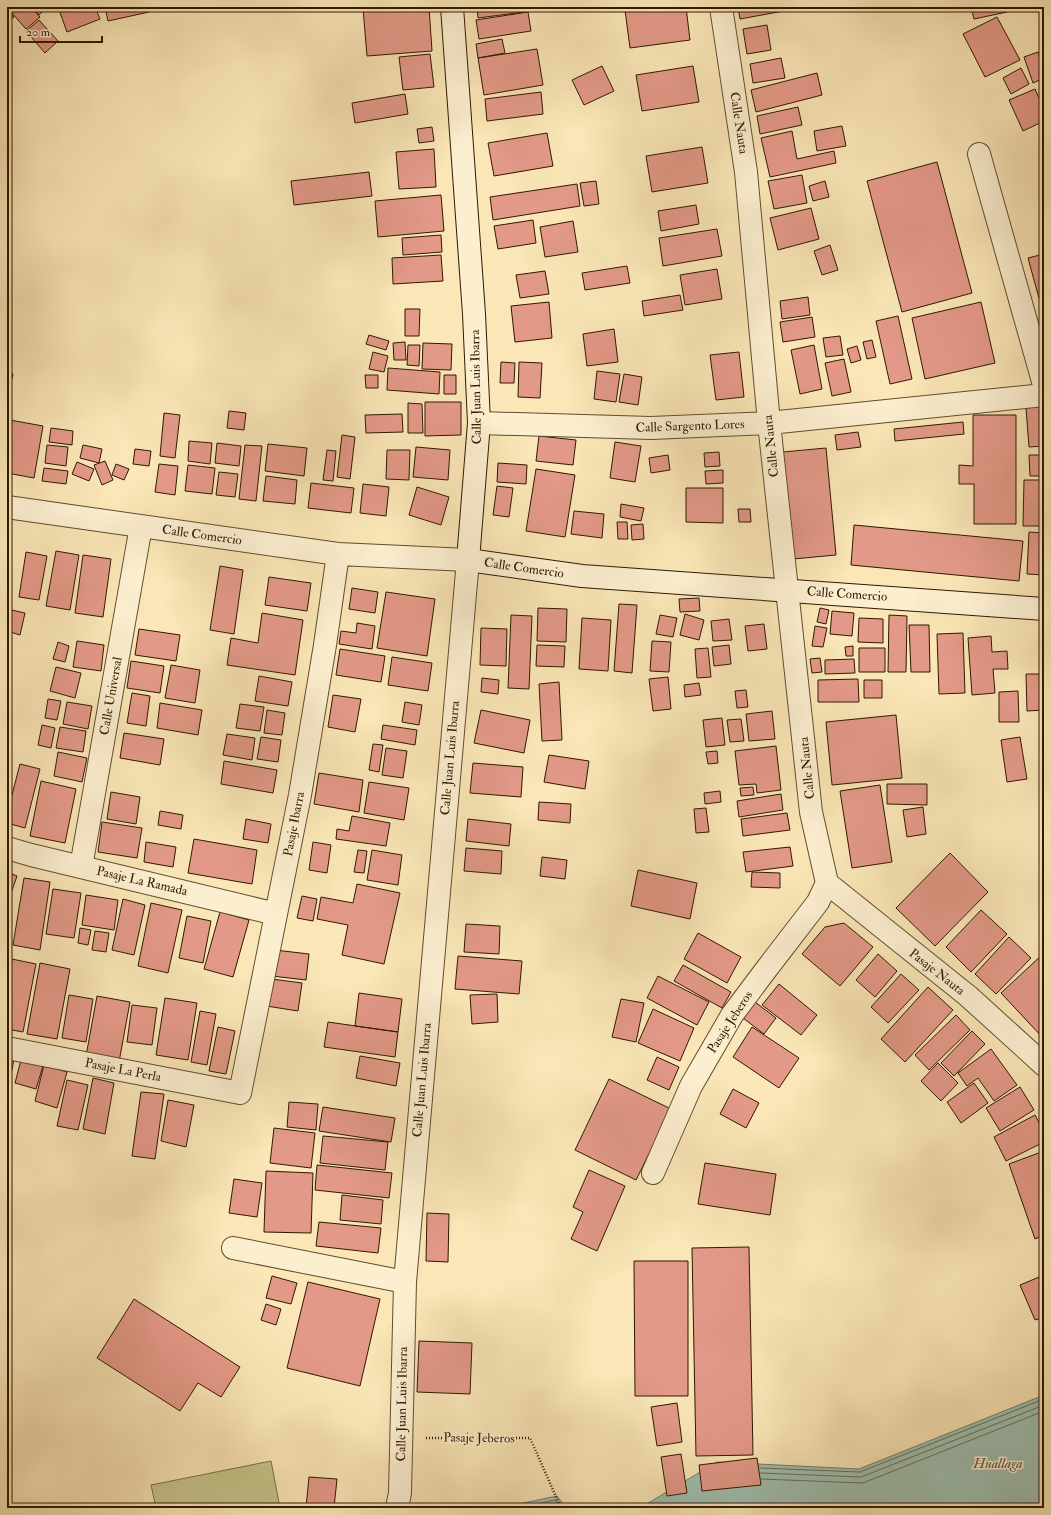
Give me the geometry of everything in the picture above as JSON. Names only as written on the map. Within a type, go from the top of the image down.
[{"type":"street","name":"Calle Juan Luis Ibarra","points":[[397,1508],[400,1493],[405,1282],[479,423],[474,314],[452,7]]},
{"type":"street","name":"Calle Nauta","points":[[721,7],[746,172],[769,423],[811,812],[827,883]]},
{"type":"street","points":[[979,154],[1044,385]]},
{"type":"street","name":"Calle Sargento Lores","points":[[479,423],[651,428],[769,423],[1044,395]]},
{"type":"street","name":"Calle Comercio","points":[[7,507],[338,554],[468,560],[582,576],[1044,609]]},
{"type":"street","name":"Calle Universal","points":[[81,867],[141,526]]},
{"type":"street","name":"Pasaje Ibarra","points":[[240,1093],[301,788],[325,645],[338,554]]},
{"type":"street","name":"Pasaje La Ramada","points":[[7,848],[276,914]]},
{"type":"street","name":"Pasaje Nauta","points":[[827,883],[968,996],[1044,1065]]},
{"type":"street","name":"Pasaje Jeberos","points":[[653,1173],[691,1086],[732,1015],[818,902],[827,883]]},
{"type":"street","name":"Pasaje La Perla","points":[[7,1048],[240,1093]]},
{"type":"street","points":[[233,1248],[405,1282]]},
{"type":"path","name":"Pasaje Jeberos","points":[[401,1437],[530,1438],[561,1508]]},
{"type":"shaded area","points":[[271,1461],[280,1508],[156,1508],[151,1485]]},
{"type":"water","name":"Huallaga","points":[[1044,1395],[1044,1508],[640,1508],[717,1462],[859,1469]]},
{"type":"water","points":[[557,1496],[566,1508],[499,1508]]},
{"type":"building","points":[[17,7],[31,7],[40,17],[26,29],[11,12]]},
{"type":"building","points":[[32,7],[47,7],[39,15]]},
{"type":"building","points":[[58,7],[95,7],[100,19],[67,32]]},
{"type":"building","points":[[105,7],[148,7],[149,12],[108,21]]},
{"type":"building","points":[[269,7],[335,7],[269,11]]},
{"type":"building","points":[[429,7],[432,51],[367,56],[363,8]]},
{"type":"building","points":[[477,7],[547,7],[547,9],[478,18]]},
{"type":"building","points":[[649,7],[686,7],[690,40],[630,48],[625,10]]},
{"type":"building","points":[[738,7],[800,7],[800,8],[740,19]]},
{"type":"building","points":[[971,7],[1006,7],[1007,12],[974,19]]},
{"type":"building","points":[[7,8],[14,17],[7,23]]},
{"type":"building","points":[[528,12],[531,31],[479,39],[476,20]]},
{"type":"building","points":[[997,17],[1020,60],[985,77],[963,34]]},
{"type":"building","points":[[39,20],[58,41],[45,53],[26,31]]},
{"type":"building","points":[[767,25],[771,50],[747,54],[743,29]]},
{"type":"building","points":[[502,39],[505,53],[478,58],[476,44]]},
{"type":"building","points":[[537,49],[543,85],[484,95],[478,58]]},
{"type":"building","points":[[1038,52],[1044,68],[1044,78],[1033,83],[1024,57]]},
{"type":"building","points":[[430,54],[434,87],[403,90],[399,57]]},
{"type":"building","points":[[781,58],[785,78],[753,83],[750,64]]},
{"type":"building","points":[[602,66],[614,91],[584,105],[572,80]]},
{"type":"building","points":[[693,66],[699,102],[642,111],[636,75]]},
{"type":"building","points":[[1021,68],[1029,84],[1011,94],[1003,78]]},
{"type":"building","points":[[817,73],[822,95],[756,112],[751,90]]},
{"type":"building","points":[[1035,89],[1044,109],[1044,121],[1023,131],[1009,100]]},
{"type":"building","points":[[541,92],[543,114],[487,121],[485,99]]},
{"type":"building","points":[[405,94],[408,114],[355,123],[352,103]]},
{"type":"building","points":[[798,107],[802,125],[760,134],[757,116]]},
{"type":"building","points":[[842,126],[846,146],[817,151],[814,131]]},
{"type":"building","points":[[432,127],[434,141],[419,143],[417,129]]},
{"type":"building","points":[[792,131],[797,159],[834,151],[836,163],[770,177],[761,138]]},
{"type":"building","points":[[547,133],[553,166],[494,176],[488,143]]},
{"type":"building","points":[[702,147],[708,183],[652,192],[646,156]]},
{"type":"building","points":[[434,149],[436,187],[399,189],[396,152]]},
{"type":"building","points":[[937,162],[972,293],[902,312],[867,181]]},
{"type":"building","points":[[369,172],[372,196],[294,205],[291,181]]},
{"type":"building","points":[[802,175],[807,203],[774,209],[768,181]]},
{"type":"building","points":[[596,181],[599,204],[584,206],[580,183]]},
{"type":"building","points":[[825,181],[829,197],[813,201],[809,186]]},
{"type":"building","points":[[577,184],[580,206],[493,220],[490,197]]},
{"type":"building","points":[[441,195],[444,231],[378,237],[375,201]]},
{"type":"building","points":[[696,205],[699,224],[661,231],[658,211]]},
{"type":"building","points":[[811,208],[819,239],[778,250],[770,218]]},
{"type":"building","points":[[533,220],[536,243],[498,249],[494,226]]},
{"type":"building","points":[[573,221],[578,252],[545,257],[540,227]]},
{"type":"building","points":[[717,229],[722,256],[663,266],[659,238]]},
{"type":"building","points":[[441,235],[442,252],[403,255],[402,238]]},
{"type":"building","points":[[830,245],[838,270],[822,275],[814,251]]},
{"type":"building","points":[[1044,254],[1044,301],[1040,302],[1028,258]]},
{"type":"building","points":[[441,255],[443,281],[393,284],[392,258]]},
{"type":"building","points":[[627,266],[630,283],[585,290],[582,273]]},
{"type":"building","points":[[717,269],[722,299],[685,305],[680,275]]},
{"type":"building","points":[[545,271],[549,294],[520,298],[516,275]]},
{"type":"building","points":[[680,295],[683,310],[644,316],[642,301]]},
{"type":"building","points":[[808,297],[810,315],[782,319],[780,301]]},
{"type":"building","points":[[549,302],[552,338],[515,342],[511,306]]},
{"type":"building","points":[[981,302],[995,363],[925,379],[912,318]]},
{"type":"building","points":[[405,309],[420,309],[419,336],[405,336]]},
{"type":"building","points":[[898,316],[912,379],[890,384],[876,321]]},
{"type":"building","points":[[812,317],[815,337],[783,342],[780,322]]},
{"type":"building","points":[[614,329],[618,362],[587,366],[583,334]]},
{"type":"building","points":[[369,335],[389,341],[386,350],[366,344]]},
{"type":"building","points":[[840,336],[843,355],[826,357],[823,338]]},
{"type":"building","points":[[872,340],[876,357],[867,359],[863,342]]},
{"type":"building","points":[[405,342],[406,360],[394,360],[393,343]]},
{"type":"building","points":[[423,343],[452,344],[451,370],[422,369]]},
{"type":"building","points":[[408,345],[420,345],[419,366],[407,365]]},
{"type":"building","points":[[814,345],[822,389],[800,394],[791,350]]},
{"type":"building","points":[[857,346],[861,360],[851,363],[847,349]]},
{"type":"building","points":[[373,352],[388,356],[384,372],[369,369]]},
{"type":"building","points":[[739,352],[744,397],[716,400],[710,355]]},
{"type":"building","points":[[844,359],[851,392],[832,396],[825,363]]},
{"type":"building","points":[[501,362],[515,363],[514,383],[500,383]]},
{"type":"building","points":[[519,362],[542,363],[540,398],[518,397]]},
{"type":"building","points":[[388,368],[440,372],[439,394],[387,390]]},
{"type":"building","points":[[597,371],[620,374],[616,402],[594,399]]},
{"type":"building","points":[[7,373],[13,374],[7,400]]},
{"type":"building","points":[[624,374],[642,377],[638,405],[619,402]]},
{"type":"building","points":[[365,375],[378,375],[378,388],[366,388]]},
{"type":"building","points":[[444,375],[456,375],[456,394],[444,394]]},
{"type":"building","points":[[425,402],[461,402],[461,435],[425,436]]},
{"type":"building","points":[[408,403],[422,404],[423,433],[408,433]]},
{"type":"building","points":[[1044,406],[1044,446],[1029,447],[1026,408]]},
{"type":"building","points":[[229,411],[246,413],[244,430],[227,428]]},
{"type":"building","points":[[164,413],[180,415],[175,458],[160,456]]},
{"type":"building","points":[[402,414],[403,432],[366,433],[365,415]]},
{"type":"building","points":[[973,415],[1016,415],[1016,524],[974,524],[974,484],[959,484],[959,465],[973,466]]},
{"type":"building","points":[[10,420],[43,426],[34,478],[7,473],[7,441]]},
{"type":"building","points":[[963,422],[964,434],[895,441],[894,429]]},
{"type":"building","points":[[51,428],[73,431],[72,445],[49,442]]},
{"type":"building","points":[[858,432],[861,447],[837,450],[835,435]]},
{"type":"building","points":[[342,435],[355,437],[350,479],[337,477]]},
{"type":"building","points":[[539,436],[576,440],[573,465],[536,461]]},
{"type":"building","points":[[189,441],[212,443],[210,464],[188,461]]},
{"type":"building","points":[[615,442],[641,446],[635,482],[610,478]]},
{"type":"building","points":[[217,443],[241,446],[239,466],[215,463]]},
{"type":"building","points":[[268,444],[307,448],[304,476],[265,471]]},
{"type":"building","points":[[47,445],[68,447],[66,466],[45,463]]},
{"type":"building","points":[[83,445],[102,449],[99,463],[80,458]]},
{"type":"building","points":[[245,445],[262,446],[256,501],[239,499]]},
{"type":"building","points":[[416,447],[450,450],[448,480],[413,477]]},
{"type":"building","points":[[826,448],[836,555],[793,559],[783,452]]},
{"type":"building","points":[[135,449],[151,451],[149,466],[133,464]]},
{"type":"building","points":[[327,450],[336,451],[333,481],[323,480]]},
{"type":"building","points":[[387,450],[410,450],[409,480],[386,479]]},
{"type":"building","points":[[719,452],[720,466],[705,467],[704,453]]},
{"type":"building","points":[[668,455],[670,470],[651,473],[649,458]]},
{"type":"building","points":[[1029,455],[1040,455],[1040,476],[1030,476]]},
{"type":"building","points":[[105,461],[113,480],[102,485],[94,465]]},
{"type":"building","points":[[77,462],[94,469],[89,481],[72,474]]},
{"type":"building","points":[[498,463],[527,465],[526,484],[497,482]]},
{"type":"building","points":[[116,464],[129,469],[124,480],[112,475]]},
{"type":"building","points":[[159,464],[178,466],[175,495],[155,492]]},
{"type":"building","points":[[188,465],[215,468],[212,494],[185,491]]},
{"type":"building","points":[[44,468],[68,471],[66,484],[42,481]]},
{"type":"building","points":[[536,469],[575,475],[565,537],[526,531]]},
{"type":"building","points":[[723,470],[723,483],[706,484],[705,471]]},
{"type":"building","points":[[219,472],[238,474],[235,497],[216,495]]},
{"type":"building","points":[[266,476],[297,480],[295,504],[263,501]]},
{"type":"building","points":[[1024,480],[1044,480],[1044,526],[1023,526]]},
{"type":"building","points":[[311,483],[354,488],[351,513],[308,508]]},
{"type":"building","points":[[363,484],[389,487],[386,516],[360,513]]},
{"type":"building","points":[[497,486],[513,488],[509,517],[493,515]]},
{"type":"building","points":[[417,487],[449,497],[441,525],[409,515]]},
{"type":"building","points":[[686,488],[723,488],[723,523],[686,522]]},
{"type":"building","points":[[621,504],[644,508],[641,521],[620,517]]},
{"type":"building","points":[[738,509],[750,509],[751,522],[739,522]]},
{"type":"building","points":[[574,511],[604,514],[602,538],[571,534]]},
{"type":"building","points":[[617,522],[627,522],[628,539],[618,539]]},
{"type":"building","points":[[643,524],[644,539],[632,540],[631,525]]},
{"type":"building","points":[[854,525],[1023,541],[1019,581],[851,565]]},
{"type":"building","points":[[1029,532],[1044,533],[1044,575],[1027,574]]},
{"type":"building","points":[[56,551],[79,555],[70,610],[46,606]]},
{"type":"building","points":[[26,552],[47,556],[39,600],[19,597]]},
{"type":"building","points":[[83,555],[111,559],[103,617],[75,613]]},
{"type":"building","points":[[220,566],[243,570],[234,634],[210,630]]},
{"type":"building","points":[[269,577],[311,583],[307,611],[265,605]]},
{"type":"building","points":[[352,588],[378,592],[375,613],[349,609]]},
{"type":"building","points":[[386,592],[435,599],[427,656],[377,648]]},
{"type":"building","points":[[699,598],[700,611],[680,612],[679,599]]},
{"type":"building","points":[[619,604],[637,605],[632,673],[614,671]]},
{"type":"building","points":[[538,608],[567,609],[566,642],[537,641]]},
{"type":"building","points":[[820,608],[829,610],[826,624],[817,622]]},
{"type":"building","points":[[7,609],[25,613],[20,635],[7,631]]},
{"type":"building","points":[[832,611],[854,613],[852,636],[830,634]]},
{"type":"building","points":[[262,613],[303,620],[295,675],[227,665],[231,638],[258,643]]},
{"type":"building","points":[[685,614],[704,620],[699,640],[680,635]]},
{"type":"building","points":[[511,615],[532,616],[529,689],[508,688]]},
{"type":"building","points":[[660,615],[677,618],[673,637],[656,634]]},
{"type":"building","points":[[889,615],[907,616],[906,672],[888,672]]},
{"type":"building","points":[[582,618],[611,620],[608,671],[579,669]]},
{"type":"building","points":[[859,618],[883,619],[883,643],[858,642]]},
{"type":"building","points":[[729,619],[732,640],[713,641],[711,621]]},
{"type":"building","points":[[357,623],[375,626],[372,649],[339,644],[341,631],[356,633]]},
{"type":"building","points":[[764,624],[767,649],[748,651],[745,626]]},
{"type":"building","points":[[909,625],[929,625],[930,672],[911,672]]},
{"type":"building","points":[[815,626],[827,628],[823,647],[812,646]]},
{"type":"building","points":[[481,628],[507,629],[506,666],[480,665]]},
{"type":"building","points":[[139,629],[180,635],[176,661],[135,655]]},
{"type":"building","points":[[963,633],[965,693],[939,694],[937,634]]},
{"type":"building","points":[[7,635],[12,637],[8,653],[7,653]]},
{"type":"building","points":[[991,636],[992,652],[1007,651],[1008,669],[993,669],[995,693],[972,695],[968,638]]},
{"type":"building","points":[[77,641],[104,645],[101,671],[73,667]]},
{"type":"building","points":[[652,641],[671,642],[669,672],[650,671]]},
{"type":"building","points":[[58,642],[69,646],[65,662],[53,659]]},
{"type":"building","points":[[537,645],[565,646],[564,667],[536,666]]},
{"type":"building","points":[[729,645],[731,664],[714,666],[712,647]]},
{"type":"building","points":[[853,646],[853,656],[846,656],[845,647]]},
{"type":"building","points":[[708,648],[711,677],[697,678],[695,649]]},
{"type":"building","points":[[859,648],[885,648],[885,672],[859,672]]},
{"type":"building","points":[[340,649],[385,656],[381,682],[336,675]]},
{"type":"building","points":[[392,657],[432,663],[428,691],[388,685]]},
{"type":"building","points":[[820,658],[822,672],[812,673],[810,659]]},
{"type":"building","points":[[854,659],[855,673],[825,674],[825,660]]},
{"type":"building","points":[[131,661],[164,666],[160,693],[127,688]]},
{"type":"building","points":[[171,665],[200,670],[195,703],[165,698]]},
{"type":"building","points":[[56,667],[81,673],[75,698],[50,691]]},
{"type":"building","points":[[1026,674],[1044,674],[1044,710],[1027,711]]},
{"type":"building","points":[[259,676],[292,682],[288,706],[255,701]]},
{"type":"building","points":[[668,677],[671,709],[653,711],[649,679]]},
{"type":"building","points":[[482,678],[499,680],[498,694],[481,692]]},
{"type":"building","points":[[858,679],[859,702],[818,702],[818,680]]},
{"type":"building","points":[[864,680],[882,680],[882,698],[864,698]]},
{"type":"building","points":[[559,682],[562,740],[542,741],[539,684]]},
{"type":"building","points":[[699,683],[701,695],[685,697],[684,685]]},
{"type":"building","points":[[746,690],[748,707],[737,708],[735,691]]},
{"type":"building","points":[[1018,691],[1019,722],[999,722],[999,692]]},
{"type":"building","points":[[132,693],[150,696],[146,726],[127,723]]},
{"type":"building","points":[[333,695],[361,699],[355,732],[328,727]]},
{"type":"building","points":[[48,699],[61,701],[57,720],[45,718]]},
{"type":"building","points":[[67,702],[92,706],[88,729],[63,724]]},
{"type":"building","points":[[405,702],[422,705],[419,725],[402,722]]},
{"type":"building","points":[[160,703],[202,710],[198,735],[157,728]]},
{"type":"building","points":[[240,704],[264,707],[260,731],[236,728]]},
{"type":"building","points":[[267,710],[285,713],[282,735],[264,733]]},
{"type":"building","points":[[481,710],[530,720],[524,753],[474,743]]},
{"type":"building","points":[[772,711],[775,739],[749,741],[746,714]]},
{"type":"building","points":[[896,715],[902,778],[832,785],[826,722]]},
{"type":"building","points":[[722,718],[725,745],[706,747],[703,720]]},
{"type":"building","points":[[741,719],[744,741],[730,742],[727,720]]},
{"type":"building","points":[[42,725],[55,728],[51,748],[38,745]]},
{"type":"building","points":[[383,725],[417,730],[415,745],[381,739]]},
{"type":"building","points":[[60,727],[86,731],[83,752],[56,748]]},
{"type":"building","points":[[124,733],[164,739],[160,765],[120,758]]},
{"type":"building","points":[[227,734],[255,738],[252,760],[223,755]]},
{"type":"building","points":[[261,737],[281,740],[278,762],[257,759]]},
{"type":"building","points":[[1020,737],[1027,779],[1007,782],[1001,740]]},
{"type":"building","points":[[373,744],[383,745],[379,772],[369,770]]},
{"type":"building","points":[[776,746],[781,790],[757,793],[756,784],[739,785],[735,751]]},
{"type":"building","points":[[386,748],[407,751],[403,778],[382,775]]},
{"type":"building","points":[[717,751],[718,763],[708,764],[706,752]]},
{"type":"building","points":[[58,752],[87,758],[82,782],[54,776]]},
{"type":"building","points":[[549,755],[589,761],[585,789],[544,782]]},
{"type":"building","points":[[224,761],[277,770],[273,793],[221,784]]},
{"type":"building","points":[[473,763],[523,767],[521,797],[470,793]]},
{"type":"building","points":[[20,764],[40,769],[25,828],[7,823],[7,814]]},
{"type":"building","points":[[319,773],[363,780],[359,812],[314,804]]},
{"type":"building","points":[[41,781],[76,789],[65,843],[30,836]]},
{"type":"building","points":[[369,782],[409,788],[404,820],[364,813]]},
{"type":"building","points":[[887,784],[927,784],[927,805],[887,804]]},
{"type":"building","points":[[880,785],[892,862],[852,868],[840,791]]},
{"type":"building","points":[[753,787],[754,795],[741,796],[740,788]]},
{"type":"building","points":[[720,791],[721,802],[705,804],[704,793]]},
{"type":"building","points":[[111,792],[140,797],[136,824],[107,819]]},
{"type":"building","points":[[781,794],[783,810],[739,817],[737,801]]},
{"type":"building","points":[[539,802],[571,804],[570,823],[538,820]]},
{"type":"building","points":[[923,807],[926,834],[907,837],[903,810]]},
{"type":"building","points":[[706,808],[709,832],[696,833],[694,809]]},
{"type":"building","points":[[160,811],[183,815],[181,829],[158,825]]},
{"type":"building","points":[[787,813],[790,830],[743,836],[741,819]]},
{"type":"building","points":[[352,816],[390,823],[386,846],[336,839],[337,829],[349,831]]},
{"type":"building","points":[[246,819],[271,824],[268,843],[243,839]]},
{"type":"building","points":[[468,819],[511,824],[509,846],[466,841]]},
{"type":"building","points":[[102,822],[142,828],[137,858],[98,852]]},
{"type":"building","points":[[194,839],[257,850],[252,884],[188,873]]},
{"type":"building","points":[[146,842],[176,847],[173,867],[144,862]]},
{"type":"building","points":[[313,842],[331,845],[327,873],[309,870]]},
{"type":"building","points":[[790,847],[793,866],[746,872],[743,852]]},
{"type":"building","points":[[466,848],[502,851],[501,874],[464,871]]},
{"type":"building","points":[[358,850],[367,851],[364,873],[354,872]]},
{"type":"building","points":[[372,850],[402,855],[398,885],[367,880]]},
{"type":"building","points":[[950,853],[988,892],[935,946],[896,908]]},
{"type":"building","points":[[542,857],[567,860],[565,879],[540,876]]},
{"type":"building","points":[[638,870],[697,883],[690,919],[631,906]]},
{"type":"building","points":[[7,872],[17,876],[7,905]]},
{"type":"building","points":[[752,872],[780,873],[780,888],[751,887]]},
{"type":"building","points":[[24,878],[50,882],[40,950],[13,945]]},
{"type":"building","points":[[357,884],[400,893],[384,964],[342,955],[348,925],[317,919],[321,897],[353,903]]},
{"type":"building","points":[[53,889],[81,893],[74,938],[46,934]]},
{"type":"building","points":[[86,895],[118,900],[114,930],[82,925]]},
{"type":"building","points":[[302,896],[317,899],[313,921],[297,918]]},
{"type":"building","points":[[123,899],[145,905],[134,955],[112,950]]},
{"type":"building","points":[[151,903],[182,910],[168,973],[138,966]]},
{"type":"building","points":[[981,910],[1007,934],[971,972],[946,947]]},
{"type":"building","points":[[220,912],[249,920],[233,977],[204,969]]},
{"type":"building","points":[[187,916],[211,921],[203,963],[179,958]]},
{"type":"building","points":[[844,923],[873,947],[840,986],[802,954],[825,927]]},
{"type":"building","points":[[466,924],[500,926],[499,954],[464,952]]},
{"type":"building","points":[[80,928],[91,930],[88,945],[78,943]]},
{"type":"building","points":[[95,931],[109,933],[106,952],[92,950]]},
{"type":"building","points":[[698,933],[741,957],[727,983],[684,959]]},
{"type":"building","points":[[1009,937],[1031,958],[996,994],[975,974]]},
{"type":"building","points":[[275,950],[309,954],[306,980],[272,976]]},
{"type":"building","points":[[1044,953],[1044,1039],[1001,993]]},
{"type":"building","points":[[878,954],[897,971],[875,997],[856,980]]},
{"type":"building","points":[[458,956],[522,961],[519,994],[455,989]]},
{"type":"building","points":[[7,958],[36,964],[23,1032],[7,1029]]},
{"type":"building","points":[[40,963],[70,969],[57,1039],[27,1034]]},
{"type":"building","points":[[683,965],[731,992],[722,1008],[674,981]]},
{"type":"building","points":[[901,974],[919,990],[888,1023],[871,1007]]},
{"type":"building","points":[[658,976],[709,1002],[697,1025],[647,998]]},
{"type":"building","points":[[264,978],[302,983],[298,1011],[260,1005]]},
{"type":"building","points":[[779,984],[817,1015],[801,1035],[762,1005]]},
{"type":"building","points":[[928,987],[953,1010],[905,1062],[881,1039]]},
{"type":"building","points":[[359,993],[402,999],[398,1032],[355,1026]]},
{"type":"building","points":[[497,994],[498,1022],[472,1024],[470,995]]},
{"type":"building","points":[[69,995],[93,999],[86,1042],[62,1038]]},
{"type":"building","points":[[97,996],[130,1002],[119,1062],[86,1056]]},
{"type":"building","points":[[165,998],[197,1003],[188,1060],[156,1055]]},
{"type":"building","points":[[621,999],[644,1003],[636,1042],[612,1037]]},
{"type":"building","points":[[755,1002],[776,1018],[764,1034],[743,1018]]},
{"type":"building","points":[[132,1005],[157,1008],[152,1045],[127,1042]]},
{"type":"building","points":[[653,1009],[694,1028],[680,1061],[638,1043]]},
{"type":"building","points":[[200,1011],[216,1014],[207,1065],[191,1062]]},
{"type":"building","points":[[956,1015],[970,1030],[929,1070],[915,1055]]},
{"type":"building","points":[[328,1022],[398,1032],[395,1057],[324,1047]]},
{"type":"building","points":[[218,1027],[235,1031],[226,1074],[209,1071]]},
{"type":"building","points":[[752,1027],[799,1058],[779,1088],[733,1057]]},
{"type":"building","points":[[972,1031],[985,1044],[954,1076],[941,1063]]},
{"type":"building","points":[[991,1049],[1017,1085],[994,1101],[978,1078],[967,1086],[958,1073]]},
{"type":"building","points":[[360,1056],[400,1063],[396,1086],[356,1078]]},
{"type":"building","points":[[7,1057],[14,1059],[7,1095]]},
{"type":"building","points":[[657,1057],[679,1067],[669,1090],[647,1080]]},
{"type":"building","points":[[21,1060],[43,1066],[36,1089],[15,1083]]},
{"type":"building","points":[[938,1063],[958,1083],[941,1101],[921,1081]]},
{"type":"building","points":[[44,1065],[67,1072],[57,1108],[35,1101]]},
{"type":"building","points":[[93,1078],[114,1083],[105,1134],[83,1129]]},
{"type":"building","points":[[609,1079],[671,1109],[636,1180],[575,1150]]},
{"type":"building","points":[[67,1080],[88,1085],[78,1130],[57,1126]]},
{"type":"building","points":[[974,1083],[988,1103],[961,1123],[947,1102]]},
{"type":"building","points":[[1020,1087],[1034,1110],[1000,1131],[986,1108]]},
{"type":"building","points":[[733,1089],[759,1103],[746,1128],[720,1114]]},
{"type":"building","points":[[141,1092],[164,1094],[155,1159],[132,1156]]},
{"type":"building","points":[[168,1100],[194,1105],[186,1147],[161,1141]]},
{"type":"building","points":[[289,1102],[318,1104],[316,1130],[287,1127]]},
{"type":"building","points":[[323,1107],[395,1118],[391,1142],[319,1131]]},
{"type":"building","points":[[1035,1115],[1044,1132],[1044,1142],[1006,1161],[994,1137]]},
{"type":"building","points":[[274,1128],[315,1133],[311,1168],[270,1163]]},
{"type":"building","points":[[323,1136],[388,1142],[385,1170],[320,1163]]},
{"type":"building","points":[[1044,1151],[1044,1235],[1035,1239],[1009,1164]]},
{"type":"building","points":[[705,1163],[776,1174],[770,1215],[698,1204]]},
{"type":"building","points":[[317,1165],[392,1173],[389,1198],[315,1190]]},
{"type":"building","points":[[589,1170],[625,1186],[597,1251],[571,1239],[583,1212],[573,1207]]},
{"type":"building","points":[[266,1171],[313,1173],[311,1233],[264,1232]]},
{"type":"building","points":[[234,1179],[262,1183],[257,1217],[229,1213]]},
{"type":"building","points":[[342,1195],[383,1200],[381,1224],[340,1220]]},
{"type":"building","points":[[427,1213],[449,1214],[448,1262],[426,1261]]},
{"type":"building","points":[[319,1222],[381,1228],[378,1253],[316,1246]]},
{"type":"building","points":[[749,1247],[753,1455],[696,1456],[692,1248]]},
{"type":"building","points":[[634,1261],[688,1261],[688,1396],[635,1396]]},
{"type":"building","points":[[1044,1275],[1044,1317],[1035,1320],[1020,1285]]},
{"type":"building","points":[[272,1276],[297,1283],[291,1304],[266,1298]]},
{"type":"building","points":[[308,1282],[380,1299],[360,1386],[287,1368]]},
{"type":"building","points":[[134,1299],[240,1367],[221,1397],[198,1383],[180,1411],[97,1358]]},
{"type":"building","points":[[266,1304],[281,1309],[276,1325],[261,1320]]},
{"type":"building","points":[[419,1341],[472,1343],[470,1394],[417,1392]]},
{"type":"building","points":[[677,1403],[682,1442],[657,1446],[651,1407]]},
{"type":"building","points":[[681,1454],[687,1493],[667,1496],[661,1457]]},
{"type":"building","points":[[757,1458],[761,1485],[702,1491],[699,1465]]},
{"type":"building","points":[[309,1477],[337,1479],[334,1508],[306,1508]]}]
